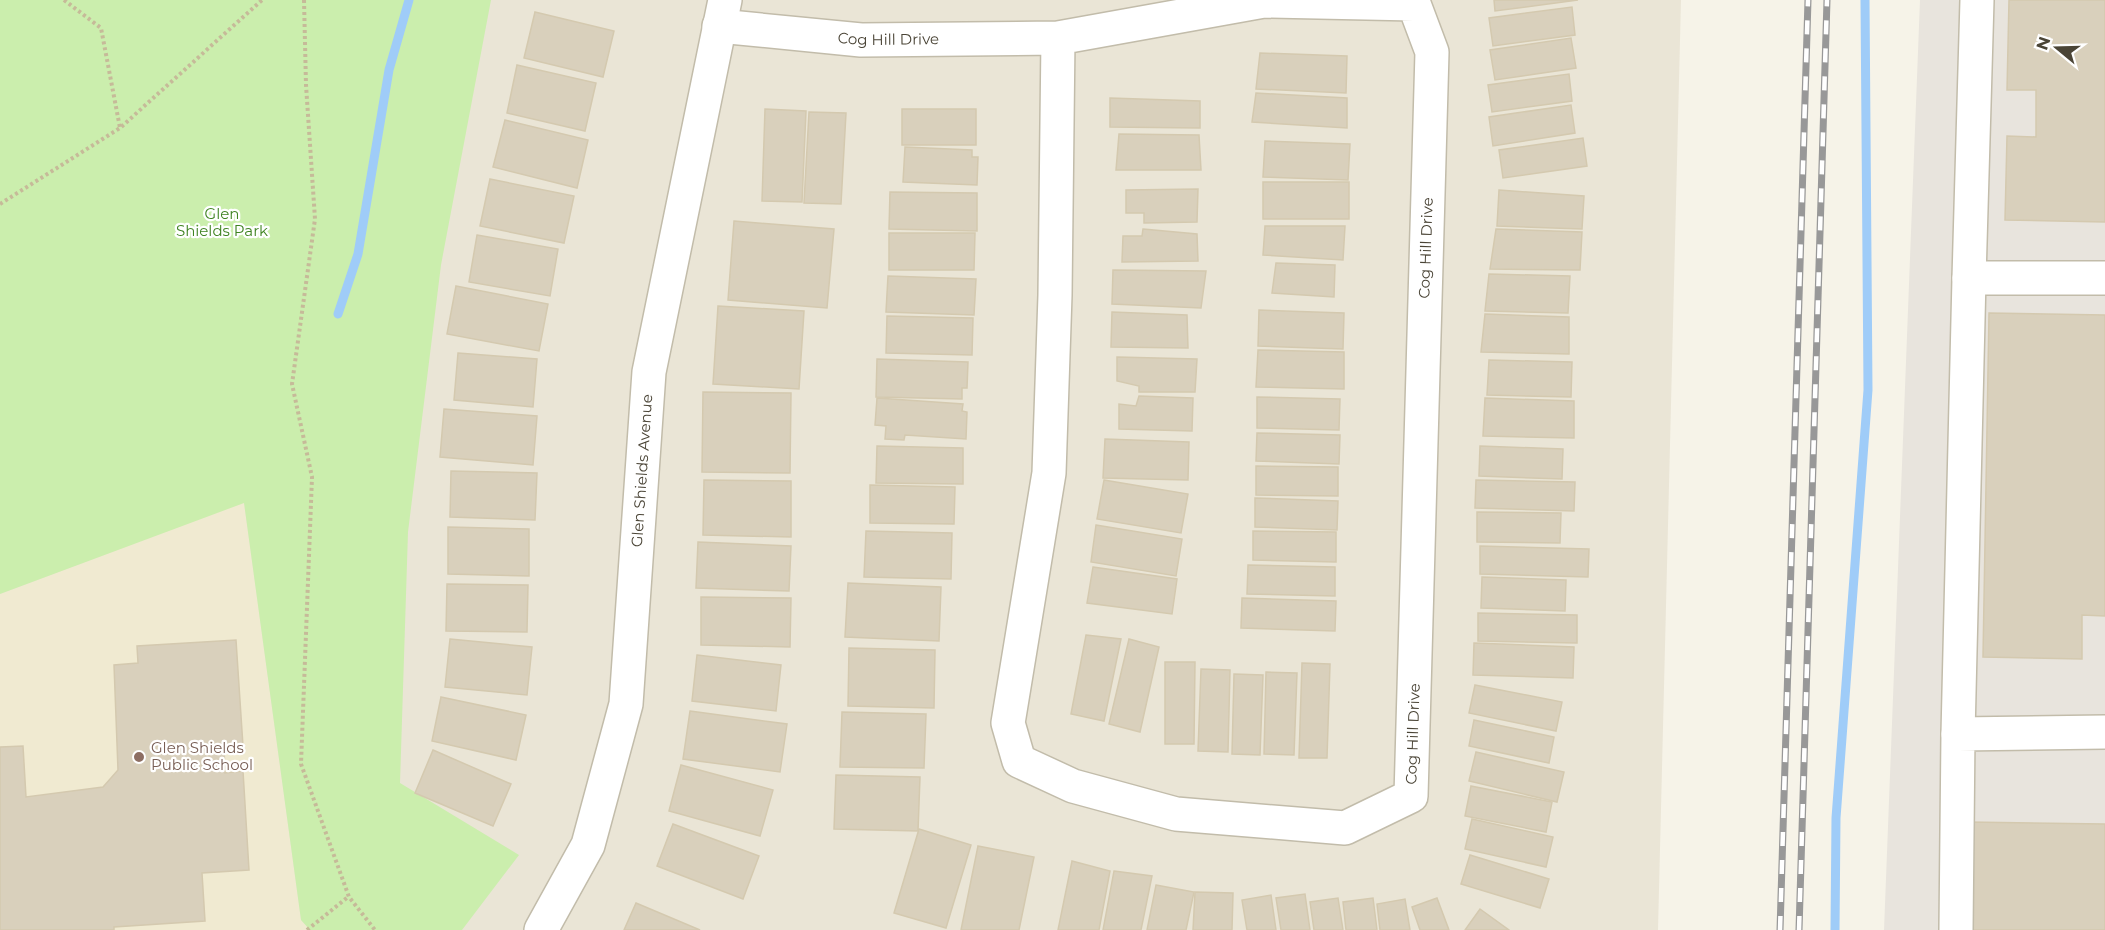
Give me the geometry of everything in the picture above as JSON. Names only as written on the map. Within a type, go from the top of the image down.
[{"type":"street","points":[[1956,930],[1958,734],[1977,0]]},
{"type":"street","name":"Cog Hill Drive","points":[[722,13],[861,40],[1058,38],[1264,1],[1414,4],[1432,52],[1411,796],[1345,828],[1176,814],[1073,786],[1019,761],[1008,723],[1048,473],[1055,295],[1058,38]]},
{"type":"street","name":"Glen Shields Avenue","points":[[541,930],[588,845],[627,704],[649,372],[722,13]]},
{"type":"street","points":[[1970,278],[2105,278]]},
{"type":"street","points":[[1958,734],[2105,732]]},
{"type":"path","points":[[64,0],[101,28],[120,128]]},
{"type":"path","points":[[0,204],[120,128],[262,0]]},
{"type":"path","points":[[304,0],[306,85],[315,219],[292,384],[312,477],[301,764],[349,897],[375,930]]},
{"type":"path","points":[[307,930],[349,897]]},
{"type":"shaded area","points":[[0,0],[1681,0],[1658,930],[0,930]]},
{"type":"shaded area","points":[[1920,0],[2105,0],[2105,930],[1884,930]]},
{"type":"shaded area","name":"Glen Shields Public School","points":[[244,502],[301,920],[310,930],[0,930],[0,594]]},
{"type":"green space","name":"Glen Shields Park","points":[[0,0],[491,0],[441,265],[408,532],[400,783],[519,855],[462,930],[310,930],[301,920],[244,503],[0,594]]},
{"type":"building","points":[[1494,0],[1578,0],[1495,11]]},
{"type":"building","points":[[2009,0],[2105,0],[2105,222],[2005,220],[2007,136],[2036,137],[2036,90],[2007,90]]},
{"type":"building","points":[[1572,7],[1575,35],[1493,46],[1489,18]]},
{"type":"building","points":[[535,12],[614,31],[603,77],[524,58]]},
{"type":"building","points":[[1571,38],[1576,68],[1495,80],[1490,50]]},
{"type":"building","points":[[1260,53],[1347,56],[1346,93],[1256,89]]},
{"type":"building","points":[[517,65],[596,83],[585,131],[507,113]]},
{"type":"building","points":[[1569,74],[1572,101],[1492,112],[1488,85]]},
{"type":"building","points":[[1256,93],[1347,98],[1347,128],[1252,122]]},
{"type":"building","points":[[1110,98],[1200,101],[1200,128],[1110,127]]},
{"type":"building","points":[[1571,105],[1575,133],[1493,146],[1489,117]]},
{"type":"building","points":[[765,109],[806,111],[802,202],[762,201]]},
{"type":"building","points":[[902,109],[976,109],[976,145],[902,145]]},
{"type":"building","points":[[809,112],[846,113],[841,204],[804,203]]},
{"type":"building","points":[[505,120],[588,140],[577,188],[493,167]]},
{"type":"building","points":[[1119,134],[1199,135],[1201,170],[1116,170]]},
{"type":"building","points":[[1583,138],[1587,166],[1503,178],[1499,150]]},
{"type":"building","points":[[1265,141],[1350,144],[1348,180],[1263,177]]},
{"type":"building","points":[[905,147],[972,150],[972,157],[978,157],[977,185],[903,182]]},
{"type":"building","points":[[490,179],[574,196],[564,243],[480,226]]},
{"type":"building","points":[[1263,182],[1349,182],[1349,219],[1263,219]]},
{"type":"building","points":[[1198,189],[1197,222],[1144,223],[1144,213],[1126,213],[1126,190]]},
{"type":"building","points":[[1499,190],[1584,196],[1582,229],[1497,226]]},
{"type":"building","points":[[890,192],[977,193],[977,231],[889,229]]},
{"type":"building","points":[[734,221],[834,229],[827,308],[728,300]]},
{"type":"building","points":[[1265,226],[1345,226],[1343,260],[1263,255]]},
{"type":"building","points":[[1143,229],[1197,234],[1198,261],[1122,262],[1123,236],[1142,236]]},
{"type":"building","points":[[1496,229],[1582,232],[1580,270],[1490,269]]},
{"type":"building","points":[[889,233],[975,233],[974,270],[889,270]]},
{"type":"building","points":[[477,235],[558,249],[550,296],[469,282]]},
{"type":"building","points":[[1276,263],[1335,265],[1334,297],[1272,293]]},
{"type":"building","points":[[1113,270],[1206,271],[1201,308],[1112,304]]},
{"type":"building","points":[[1489,274],[1570,276],[1568,313],[1485,311]]},
{"type":"building","points":[[888,276],[976,279],[974,315],[886,312]]},
{"type":"building","points":[[456,286],[548,304],[539,351],[447,334]]},
{"type":"building","points":[[718,306],[804,311],[799,389],[713,384]]},
{"type":"building","points":[[1259,310],[1344,313],[1343,349],[1258,346]]},
{"type":"building","points":[[1112,312],[1187,315],[1188,348],[1111,347]]},
{"type":"building","points":[[1989,313],[2105,315],[2105,616],[2082,615],[2082,659],[1983,657]]},
{"type":"building","points":[[1485,314],[1569,317],[1569,354],[1481,352]]},
{"type":"building","points":[[887,316],[973,318],[972,355],[886,353]]},
{"type":"building","points":[[1258,350],[1344,352],[1344,389],[1256,387]]},
{"type":"building","points":[[458,353],[537,359],[533,407],[454,400]]},
{"type":"building","points":[[1117,357],[1197,359],[1195,392],[1139,392],[1139,386],[1117,381]]},
{"type":"building","points":[[877,359],[968,362],[967,388],[962,388],[962,399],[876,397]]},
{"type":"building","points":[[1489,360],[1572,362],[1571,397],[1487,395]]},
{"type":"building","points":[[703,392],[791,393],[790,473],[702,472]]},
{"type":"building","points":[[1139,396],[1193,398],[1192,431],[1119,429],[1119,404],[1136,406]]},
{"type":"building","points":[[1257,397],[1340,399],[1339,430],[1257,428]]},
{"type":"building","points":[[877,398],[963,404],[962,411],[967,412],[966,439],[905,435],[904,440],[885,439],[886,426],[875,425]]},
{"type":"building","points":[[1485,398],[1574,401],[1574,438],[1483,436]]},
{"type":"building","points":[[444,409],[537,416],[533,465],[440,457]]},
{"type":"building","points":[[1257,433],[1340,435],[1339,464],[1256,461]]},
{"type":"building","points":[[1105,439],[1189,442],[1188,480],[1103,478]]},
{"type":"building","points":[[877,446],[963,448],[963,484],[876,483]]},
{"type":"building","points":[[1480,446],[1563,449],[1562,479],[1479,476]]},
{"type":"building","points":[[1256,466],[1338,467],[1338,496],[1256,495]]},
{"type":"building","points":[[451,471],[537,473],[535,520],[450,517]]},
{"type":"building","points":[[704,480],[791,481],[791,537],[703,535]]},
{"type":"building","points":[[1104,480],[1188,494],[1181,533],[1097,519]]},
{"type":"building","points":[[1476,480],[1575,482],[1574,511],[1475,508]]},
{"type":"building","points":[[870,485],[955,487],[954,524],[870,523]]},
{"type":"building","points":[[1255,498],[1338,501],[1337,530],[1255,527]]},
{"type":"building","points":[[1477,512],[1561,513],[1560,543],[1477,542]]},
{"type":"building","points":[[1096,525],[1182,539],[1176,576],[1091,562]]},
{"type":"building","points":[[448,527],[529,529],[529,576],[448,574]]},
{"type":"building","points":[[866,531],[952,533],[951,579],[864,577]]},
{"type":"building","points":[[1253,531],[1336,532],[1336,562],[1253,560]]},
{"type":"building","points":[[698,542],[791,546],[789,591],[696,588]]},
{"type":"building","points":[[1480,546],[1589,549],[1588,577],[1480,574]]},
{"type":"building","points":[[1248,565],[1335,567],[1335,596],[1247,594]]},
{"type":"building","points":[[1093,567],[1177,579],[1172,614],[1087,603]]},
{"type":"building","points":[[1482,577],[1566,580],[1565,611],[1481,608]]},
{"type":"building","points":[[848,583],[941,587],[939,641],[845,637]]},
{"type":"building","points":[[447,584],[528,585],[527,632],[446,631]]},
{"type":"building","points":[[701,597],[791,598],[790,647],[701,645]]},
{"type":"building","points":[[1242,598],[1336,601],[1335,631],[1241,628]]},
{"type":"building","points":[[1478,613],[1577,615],[1577,643],[1478,641]]},
{"type":"building","points":[[1086,635],[1121,639],[1104,721],[1071,714]]},
{"type":"building","points":[[450,639],[532,647],[527,695],[445,687]]},
{"type":"building","points":[[1129,639],[1159,647],[1140,732],[1109,724]]},
{"type":"building","points":[[236,640],[243,746],[224,747],[225,773],[243,771],[249,870],[202,873],[205,921],[114,927],[114,930],[0,930],[0,747],[23,746],[26,797],[103,787],[118,770],[114,665],[138,663],[137,646]]},
{"type":"building","points":[[1474,643],[1574,647],[1573,678],[1473,675]]},
{"type":"building","points":[[849,648],[935,650],[934,708],[848,706]]},
{"type":"building","points":[[697,655],[781,665],[776,711],[692,701]]},
{"type":"building","points":[[1165,662],[1195,662],[1194,744],[1165,744]]},
{"type":"building","points":[[1302,663],[1330,664],[1327,758],[1299,758]]},
{"type":"building","points":[[1201,669],[1230,670],[1228,752],[1198,751]]},
{"type":"building","points":[[1266,672],[1297,673],[1294,755],[1264,754]]},
{"type":"building","points":[[1234,674],[1263,675],[1260,755],[1232,754]]},
{"type":"building","points":[[1475,685],[1562,702],[1556,731],[1469,713]]},
{"type":"building","points":[[441,697],[526,715],[516,760],[432,741]]},
{"type":"building","points":[[690,711],[787,724],[780,772],[683,759]]},
{"type":"building","points":[[842,712],[926,714],[924,768],[840,767]]},
{"type":"building","points":[[1474,720],[1554,737],[1549,763],[1469,746]]},
{"type":"building","points":[[433,750],[511,784],[493,826],[415,793]]},
{"type":"building","points":[[1476,752],[1564,772],[1557,802],[1469,781]]},
{"type":"building","points":[[681,765],[773,790],[760,836],[669,811]]},
{"type":"building","points":[[836,775],[920,777],[918,831],[834,829]]},
{"type":"building","points":[[1471,786],[1552,802],[1546,832],[1465,816]]},
{"type":"building","points":[[1472,819],[1553,837],[1546,867],[1465,849]]},
{"type":"building","points":[[1968,822],[2105,824],[2105,930],[1966,930]]},
{"type":"building","points":[[673,824],[759,856],[743,899],[657,866]]},
{"type":"building","points":[[919,829],[971,845],[946,928],[894,913]]},
{"type":"building","points":[[978,846],[1034,857],[1019,930],[961,930]]},
{"type":"building","points":[[1470,855],[1549,879],[1540,908],[1461,884]]},
{"type":"building","points":[[1072,861],[1110,871],[1099,930],[1058,930]]},
{"type":"building","points":[[1114,871],[1152,876],[1141,930],[1103,930]]},
{"type":"building","points":[[1156,885],[1194,892],[1186,930],[1147,930]]},
{"type":"building","points":[[1195,892],[1233,893],[1232,930],[1193,930]]},
{"type":"building","points":[[1305,894],[1310,930],[1281,930],[1276,898]]},
{"type":"building","points":[[1271,895],[1276,930],[1247,930],[1242,900]]},
{"type":"building","points":[[1338,898],[1343,930],[1314,930],[1310,902]]},
{"type":"building","points":[[1373,898],[1377,930],[1346,930],[1343,902]]},
{"type":"building","points":[[1437,898],[1449,930],[1420,930],[1412,907]]},
{"type":"building","points":[[1405,899],[1410,930],[1380,930],[1377,904]]},
{"type":"building","points":[[636,903],[700,930],[624,930]]},
{"type":"building","points":[[1480,909],[1509,930],[1465,930]]},
{"type":"waterway","points":[[338,314],[358,254],[389,70],[409,0]]},
{"type":"waterway","points":[[1835,930],[1836,818],[1868,390],[1865,0]]},
{"type":"railway","points":[[1780,930],[1808,0]]},
{"type":"railway","points":[[1799,930],[1827,0]]},
{"type":"place","name":"Glen Shields Public School","points":[[139,757]]}]
